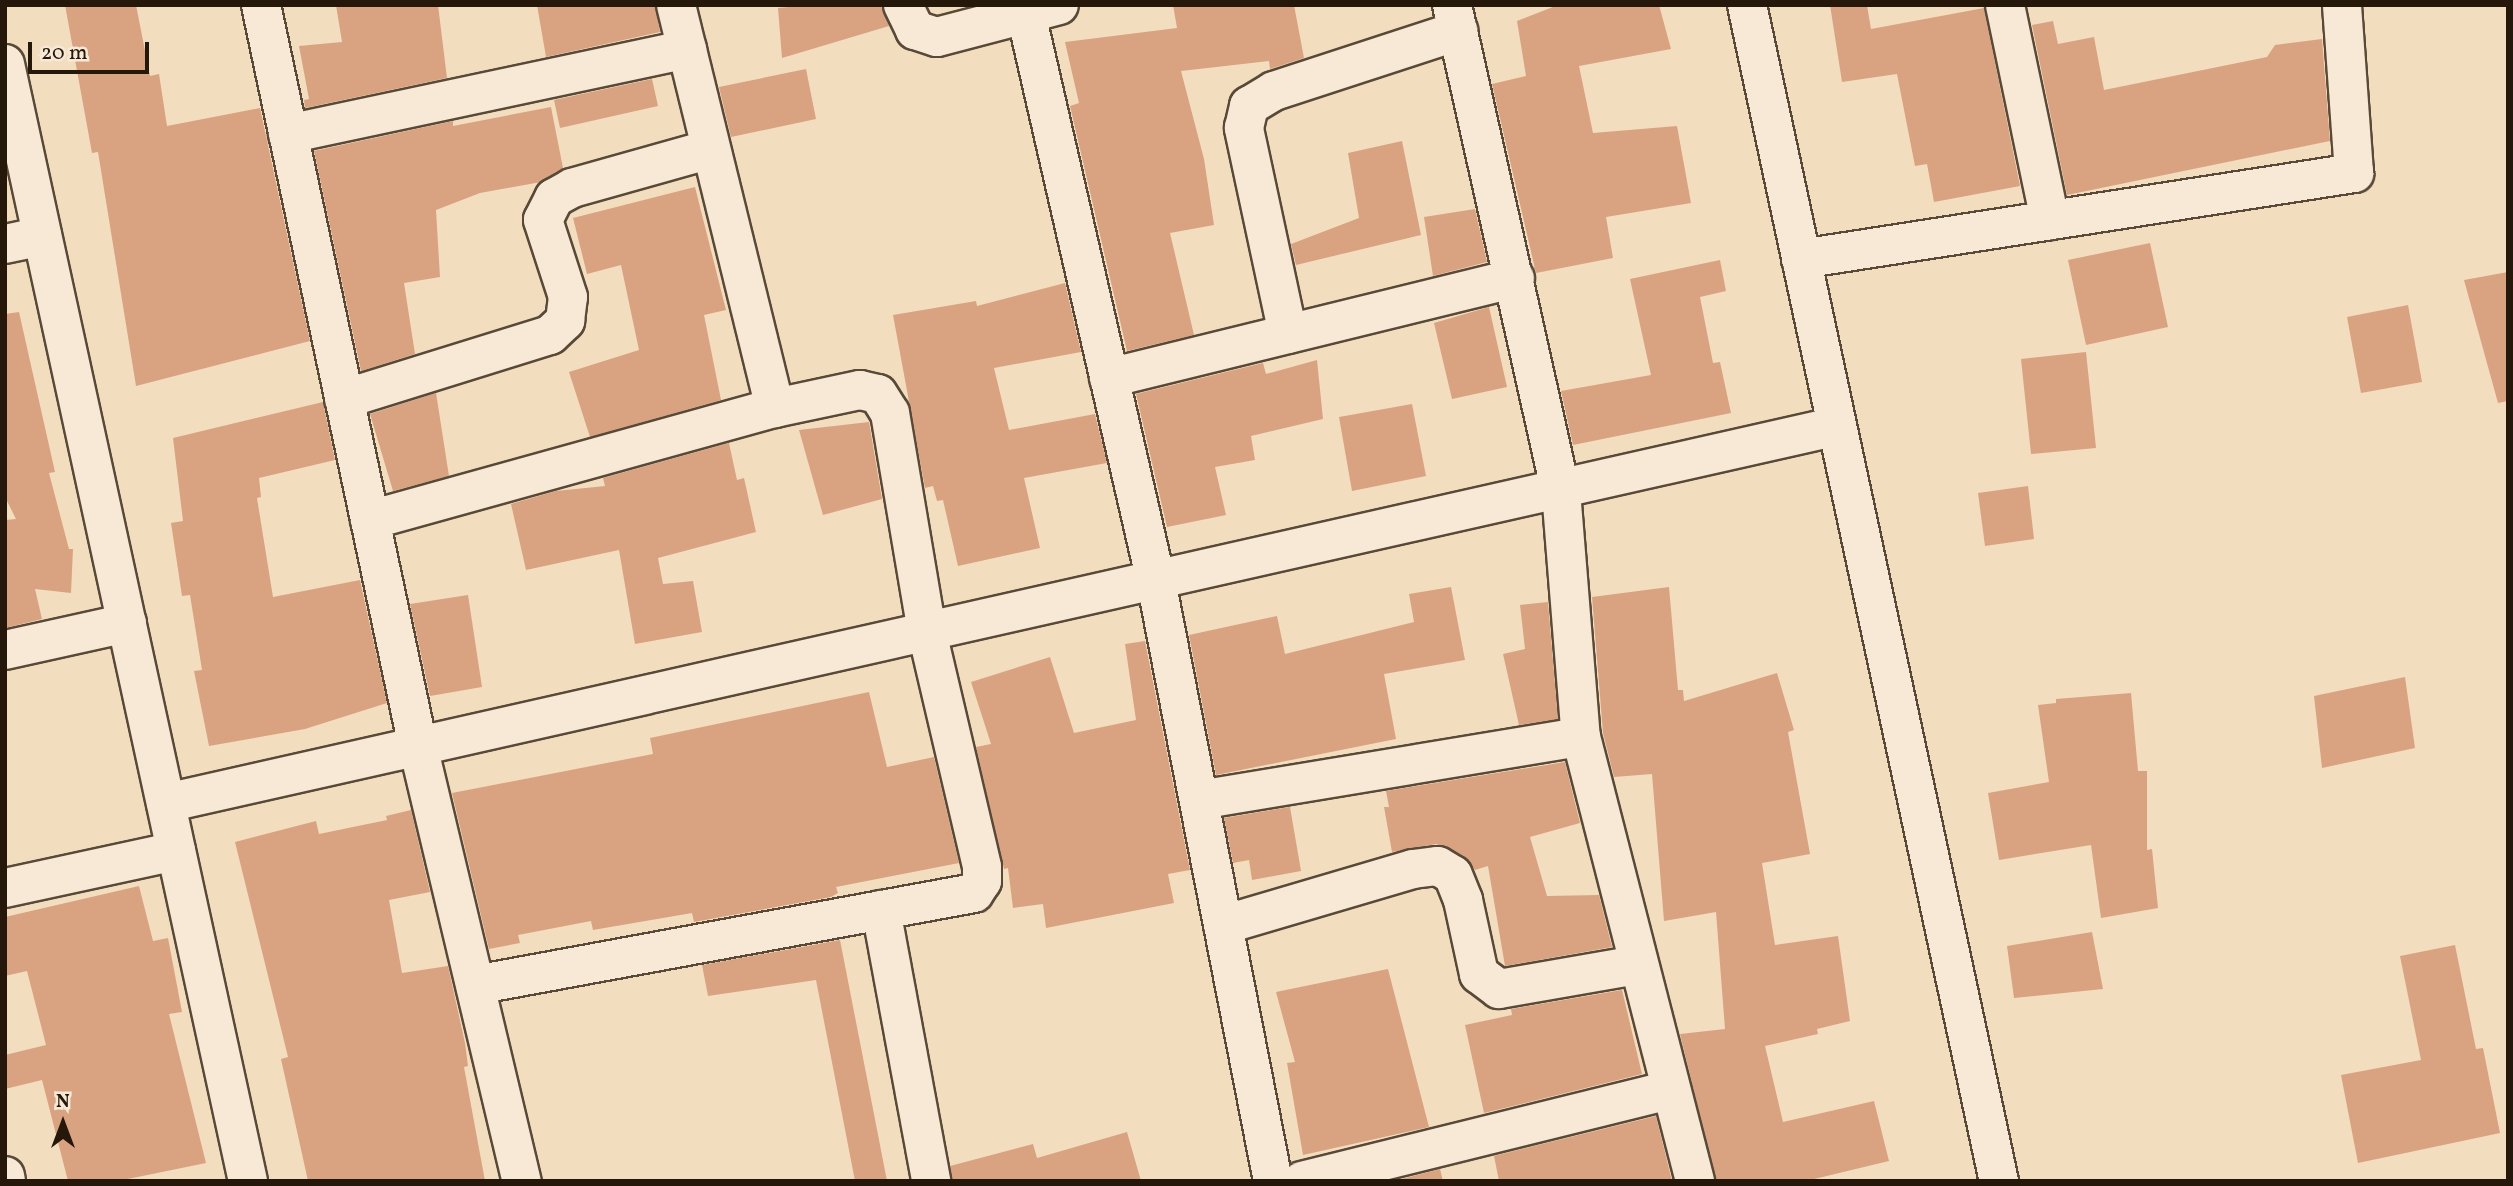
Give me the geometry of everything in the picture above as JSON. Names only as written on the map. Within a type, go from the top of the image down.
[{"type":"street","points":[[261,5],[418,746],[522,1181]]},
{"type":"street","points":[[676,5],[775,408]]},
{"type":"street","points":[[903,5],[915,30],[937,37],[1042,10],[1109,378],[1156,581],[1273,1181]]},
{"type":"street","points":[[1747,5],[2000,1181]]},
{"type":"street","points":[[2005,5],[2050,220]]},
{"type":"street","points":[[1801,259],[2354,173],[2342,5]]},
{"type":"street","points":[[1288,334],[1244,128],[1250,106],[1274,91],[1455,18],[1561,491],[1581,737],[1669,1090],[1695,1181]]},
{"type":"street","points":[[288,134],[687,49]]},
{"type":"street","points":[[5,64],[248,1181]]},
{"type":"street","points":[[344,399],[550,335],[565,321],[568,297],[544,220],[554,198],[572,188],[711,149]]},
{"type":"street","points":[[5,244],[43,236]]},
{"type":"street","points":[[1109,378],[1515,278]]},
{"type":"street","points":[[370,520],[775,408],[860,390],[877,394],[890,413],[927,632],[982,881],[974,893],[475,985]]},
{"type":"street","points":[[166,803],[1561,491],[1837,426]]},
{"type":"street","points":[[5,650],[127,623]]},
{"type":"street","points":[[1199,800],[1581,737]]},
{"type":"street","points":[[5,888],[176,851]]},
{"type":"street","points":[[1223,925],[1413,869],[1438,866],[1453,875],[1463,900],[1479,974],[1499,989],[1637,965]]},
{"type":"street","points":[[881,910],[931,1181]]},
{"type":"street","points":[[1302,1181],[1669,1090]]},
{"type":"street","points":[[5,1175],[6,1181]]},
{"type":"building","points":[[65,5],[136,5],[150,76],[159,74],[167,126],[260,108],[310,341],[136,386],[98,152],[92,153]]},
{"type":"building","points":[[336,5],[438,5],[447,78],[305,108],[304,100],[309,99],[299,46],[342,42]]},
{"type":"building","points":[[537,5],[655,5],[660,32],[546,57]]},
{"type":"building","points":[[881,5],[889,26],[782,58],[778,8]]},
{"type":"building","points":[[1173,5],[1294,5],[1304,58],[1270,69],[1269,61],[1181,71],[1204,159],[1214,225],[1170,233],[1194,335],[1127,351],[1070,106],[1079,103],[1065,42],[1177,28]]},
{"type":"building","points":[[1558,5],[1659,5],[1671,49],[1579,66],[1593,133],[1677,126],[1691,203],[1606,217],[1613,258],[1536,273],[1492,84],[1526,76],[1517,21]]},
{"type":"building","points":[[1830,5],[1867,5],[1871,29],[1984,8],[2020,186],[1934,202],[1927,164],[1915,166],[1897,74],[1842,82]]},
{"type":"building","points":[[2053,21],[2058,44],[2094,37],[2104,90],[2267,57],[2275,45],[2322,39],[2330,141],[2067,195],[2032,25]]},
{"type":"building","points":[[806,69],[816,119],[731,137],[719,87]]},
{"type":"building","points":[[652,79],[658,106],[560,128],[554,100]]},
{"type":"building","points":[[551,107],[563,168],[541,182],[480,193],[436,210],[440,277],[404,283],[415,354],[361,371],[314,151],[453,121],[453,126]]},
{"type":"building","points":[[1402,141],[1421,235],[1296,265],[1291,244],[1359,218],[1348,153]]},
{"type":"building","points":[[695,187],[726,310],[704,315],[721,400],[590,437],[569,372],[639,350],[621,265],[587,274],[573,218]]},
{"type":"building","points":[[1475,209],[1487,262],[1433,276],[1424,217]]},
{"type":"building","points":[[2150,243],[2168,327],[2086,345],[2068,260]]},
{"type":"building","points":[[1720,260],[1726,291],[1700,297],[1713,363],[1720,362],[1731,413],[1573,445],[1561,391],[1651,375],[1630,279]]},
{"type":"building","points":[[2508,272],[2508,401],[2498,403],[2464,280]]},
{"type":"building","points":[[1065,283],[1081,352],[994,368],[1009,430],[1095,414],[1107,463],[1024,478],[1040,548],[958,566],[943,500],[937,501],[933,486],[925,488],[893,315],[976,301],[977,306]]},
{"type":"building","points":[[2408,305],[2422,382],[2361,393],[2347,317]]},
{"type":"building","points":[[1489,307],[1507,387],[1452,399],[1434,323]]},
{"type":"building","points":[[19,312],[55,472],[49,473],[69,549],[73,549],[71,593],[35,589],[42,619],[5,628],[5,520],[16,519],[5,497],[5,314]]},
{"type":"building","points":[[2086,352],[2096,448],[2031,454],[2021,359]]},
{"type":"building","points":[[1317,360],[1323,419],[1251,436],[1255,460],[1215,467],[1226,515],[1167,527],[1136,394],[1263,363],[1266,374]]},
{"type":"building","points":[[436,393],[449,476],[393,491],[370,414]]},
{"type":"building","points":[[323,402],[335,460],[259,478],[261,497],[257,498],[273,597],[360,580],[387,703],[305,729],[209,746],[194,671],[202,670],[190,595],[182,596],[171,523],[183,521],[173,438]]},
{"type":"building","points":[[1412,404],[1426,476],[1352,491],[1339,417]]},
{"type":"building","points":[[869,422],[882,499],[823,515],[799,430]]},
{"type":"building","points":[[729,443],[737,480],[744,478],[756,532],[658,558],[663,584],[693,581],[702,632],[635,644],[619,550],[526,570],[511,504],[556,491],[605,486],[603,478]]},
{"type":"building","points":[[2028,486],[2034,539],[1985,546],[1978,493]]},
{"type":"building","points":[[1451,587],[1465,660],[1384,674],[1396,739],[1216,775],[1189,635],[1277,616],[1285,654],[1414,622],[1409,594]]},
{"type":"building","points":[[1669,587],[1678,690],[1683,690],[1684,701],[1777,673],[1794,730],[1788,732],[1810,854],[1762,863],[1775,945],[1838,936],[1850,1021],[1817,1029],[1818,1034],[1765,1046],[1783,1122],[1874,1101],[1889,1161],[1806,1181],[1716,1181],[1680,1034],[1725,1029],[1716,912],[1664,921],[1652,774],[1614,777],[1603,733],[1592,597]]},
{"type":"building","points":[[468,595],[482,687],[430,696],[410,604]]},
{"type":"building","points":[[1548,602],[1558,719],[1519,725],[1503,654],[1525,649],[1520,605]]},
{"type":"building","points":[[1145,641],[1190,870],[1168,874],[1174,903],[1046,928],[1043,904],[1013,908],[1008,868],[1004,869],[976,747],[991,744],[971,682],[1050,657],[1074,733],[1136,720],[1125,644]]},
{"type":"building","points":[[2405,677],[2415,748],[2322,768],[2314,696]]},
{"type":"building","points":[[869,692],[887,767],[934,757],[959,863],[836,887],[838,893],[831,897],[694,922],[692,913],[593,930],[591,921],[518,935],[520,943],[489,949],[452,793],[653,754],[650,738]]},
{"type":"building","points":[[2131,693],[2138,771],[2147,771],[2147,850],[2152,849],[2158,908],[2101,918],[2091,845],[1999,860],[1988,793],[2049,782],[2038,705],[2056,703],[2056,699]]},
{"type":"building","points":[[1565,762],[1580,823],[1530,837],[1547,896],[1599,895],[1612,947],[1505,966],[1488,866],[1475,870],[1464,856],[1436,844],[1392,852],[1384,807],[1389,807],[1386,791]]},
{"type":"building","points":[[1290,807],[1301,871],[1252,880],[1249,860],[1233,863],[1224,818]]},
{"type":"building","points":[[411,810],[430,892],[389,900],[402,973],[448,966],[465,1043],[468,1066],[464,1067],[485,1181],[308,1181],[281,1059],[288,1057],[235,842],[316,821],[319,834],[387,820],[386,816]]},
{"type":"building","points":[[139,886],[153,941],[168,938],[182,1012],[169,1014],[206,1163],[118,1181],[68,1181],[42,1080],[5,1089],[5,1055],[46,1045],[27,971],[5,976],[5,917]]},
{"type":"building","points":[[2092,932],[2103,989],[2014,998],[2007,946]]},
{"type":"building","points":[[840,940],[887,1181],[855,1181],[816,980],[708,996],[702,965]]},
{"type":"building","points":[[2455,945],[2476,1049],[2483,1048],[2500,1133],[2358,1163],[2341,1075],[2421,1060],[2400,956]]},
{"type":"building","points":[[1388,969],[1429,1127],[1303,1155],[1287,1063],[1295,1062],[1276,992]]},
{"type":"building","points":[[1622,990],[1642,1074],[1484,1113],[1465,1025],[1512,1015],[1511,1009]]},
{"type":"building","points":[[1656,1116],[1672,1181],[1499,1181],[1494,1156]]},
{"type":"building","points":[[1127,1132],[1141,1181],[952,1181],[950,1166],[1033,1144],[1037,1158]]},
{"type":"building","points":[[1440,1169],[1443,1181],[1394,1181]]}]
